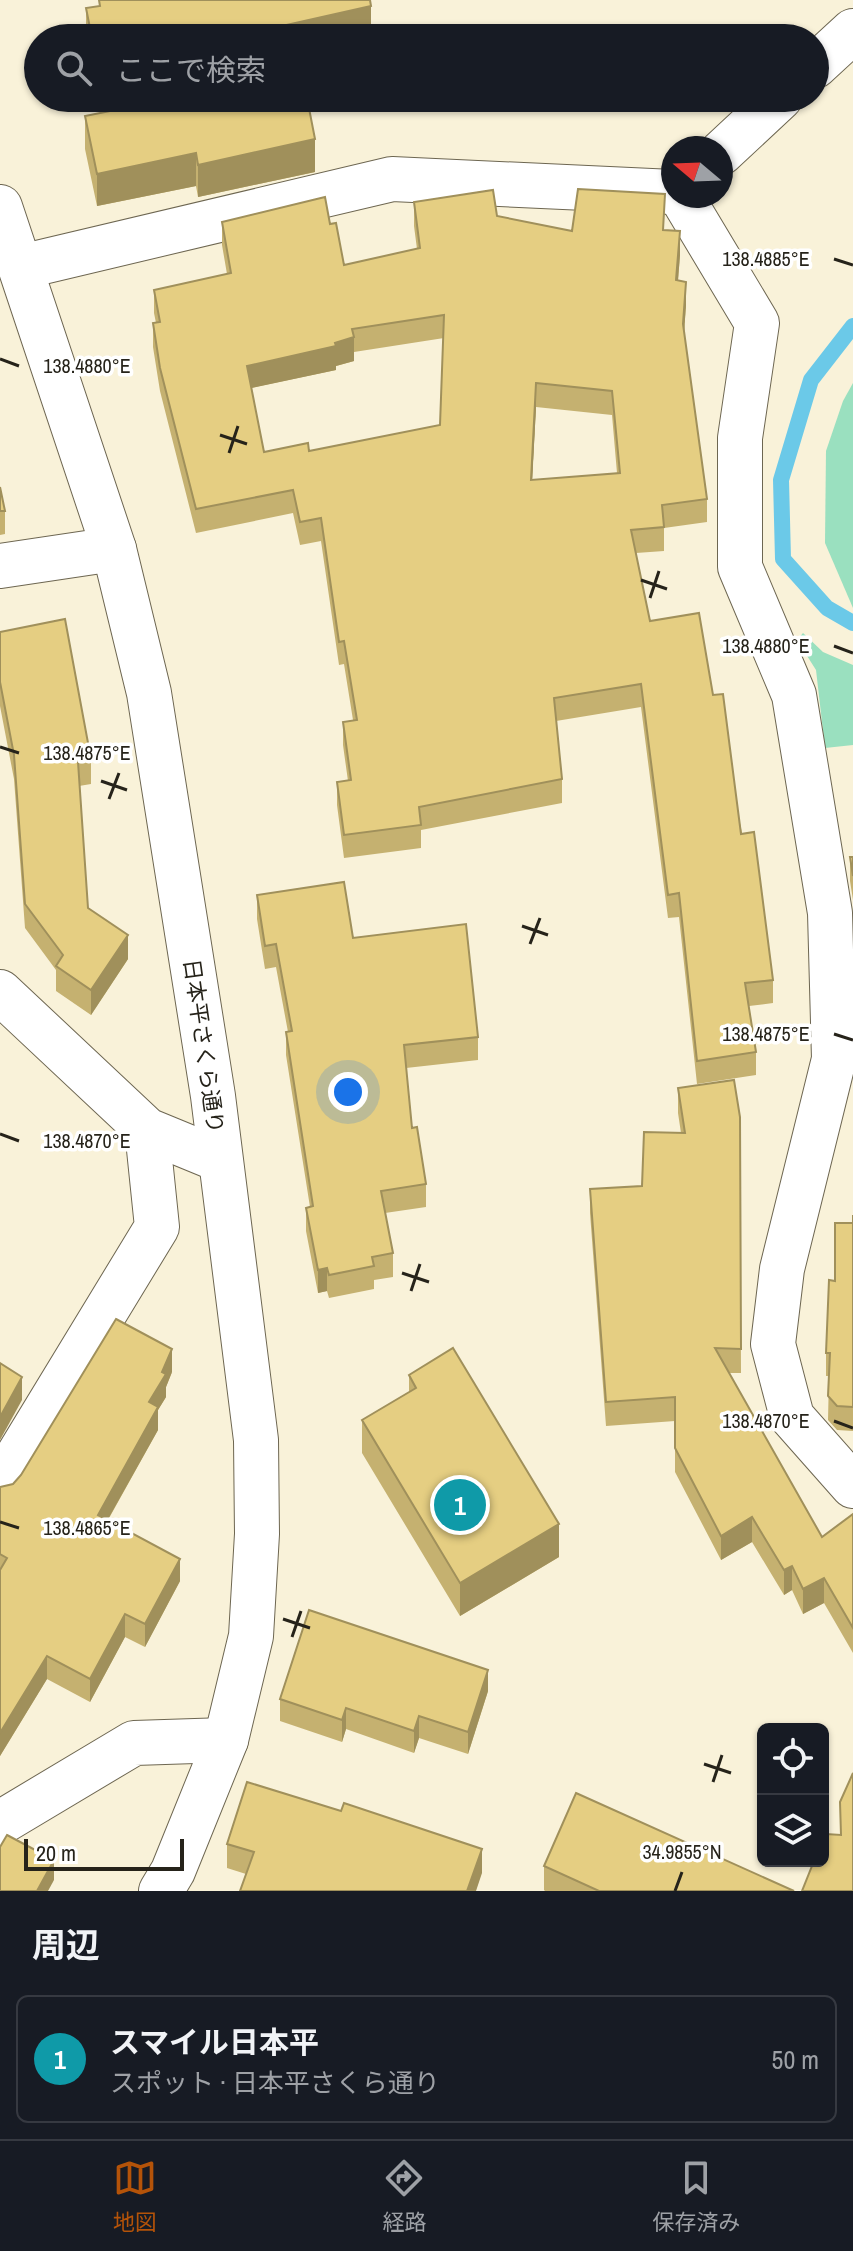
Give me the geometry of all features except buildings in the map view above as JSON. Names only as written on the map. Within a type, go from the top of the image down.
[{"type":"street","points":[[829,53],[853,31]]},
{"type":"street","points":[[733,142],[765,112]]},
{"type":"street","points":[[9,242],[392,179],[661,191]]},
{"type":"street","points":[[688,208],[757,323],[740,438],[740,567],[794,695],[830,913],[834,1059],[782,1269],[773,1344],[792,1417],[853,1486]]},
{"type":"street","name":"日本平さくら通り","points":[[9,242],[114,549],[149,693],[220,1160],[256,1456],[251,1636],[226,1740],[173,1871],[161,1891]]},
{"type":"street","points":[[0,566],[114,549]]},
{"type":"street","points":[[0,992],[147,1130],[220,1160]]},
{"type":"street","points":[[0,1485],[157,1227],[147,1130]]},
{"type":"street","points":[[0,1823],[134,1743],[226,1740]]},
{"type":"green space","points":[[853,383],[853,608],[825,543],[826,451],[843,401]]},
{"type":"green space","points":[[803,633],[823,652],[853,665],[853,745],[825,748],[816,670],[797,640]]},
{"type":"waterway","points":[[853,326],[811,380],[781,480],[783,559],[827,608],[853,623]]},
{"type":"place","name":"スマイル日本平","points":[[460,1505]]}]
